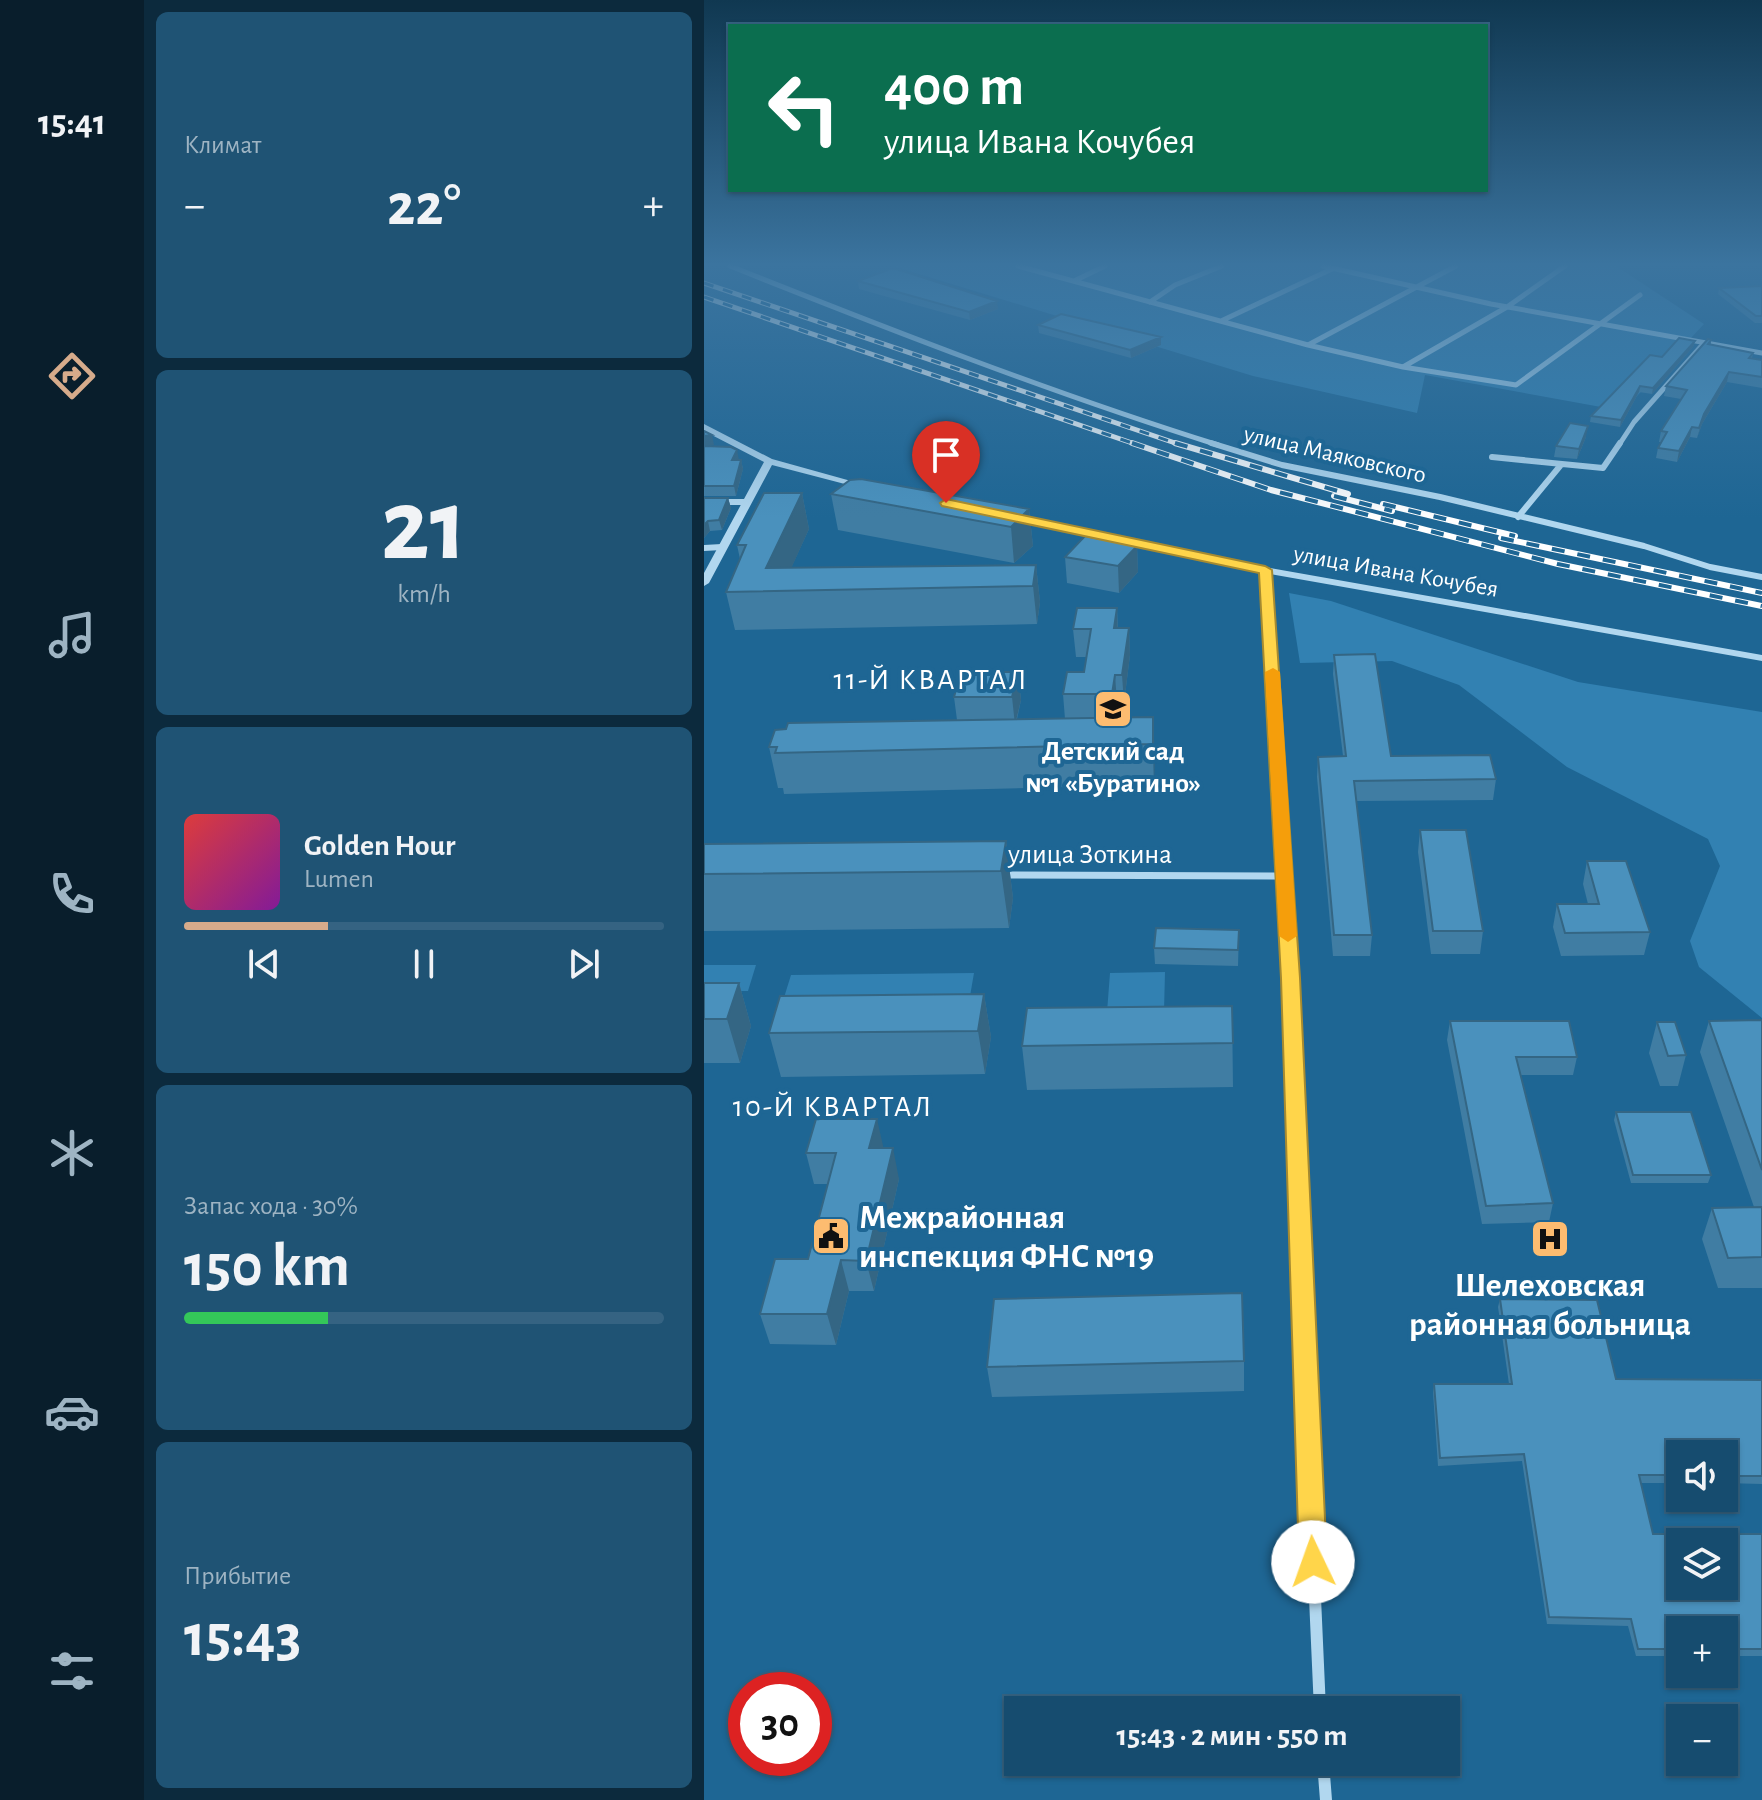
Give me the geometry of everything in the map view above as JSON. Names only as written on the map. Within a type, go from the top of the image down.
[{"type":"street","name":"улица Маяковского","points":[[945,350],[1117,413],[1282,465],[1427,494],[1644,546],[1710,567],[1762,577]]},
{"type":"street","points":[[1330,350],[1403,367],[1516,385],[1566,350]]},
{"type":"street","points":[[1403,367],[1432,350]]},
{"type":"street","points":[[1492,457],[1603,468],[1634,422],[1698,350]]},
{"type":"street","points":[[704,427],[769,461],[870,487]]},
{"type":"street","points":[[732,450],[746,450]]},
{"type":"street","points":[[704,583],[769,461]]},
{"type":"street","points":[[1518,517],[1560,466]]},
{"type":"street","points":[[704,502],[747,502]]},
{"type":"street","name":"улица Ивана Кочубея","points":[[1005,516],[1265,570],[1762,658]]},
{"type":"street","points":[[704,548],[722,547]]},
{"type":"street","points":[[1265,570],[1285,876],[1319,1696]]},
{"type":"street","name":"улица Зоткина","points":[[992,875],[1285,876]]},
{"type":"street","points":[[1324,1776],[1326,1800]]},
{"type":"shaded area","points":[[1168,350],[1680,350],[1623,411],[1425,375],[1417,413],[1253,376]]},
{"type":"shaded area","points":[[1289,593],[1331,601],[1578,682],[1762,712],[1762,1018],[1699,967],[1690,941],[1720,866],[1708,839],[1567,767],[1459,685],[1392,661],[1300,663]]},
{"type":"shaded area","points":[[704,965],[756,965],[748,991],[704,991]]},
{"type":"shaded area","points":[[1165,972],[1164,1012],[1107,1012],[1110,973]]},
{"type":"shaded area","points":[[974,973],[969,1002],[782,1004],[791,975]]},
{"type":"building","points":[[1668,350],[1687,350],[1653,388],[1640,386],[1621,420],[1591,416],[1650,355],[1662,357]]},
{"type":"building","points":[[1698,350],[1738,350],[1753,353],[1749,358],[1762,360],[1762,377],[1729,372],[1699,428],[1692,427],[1679,451],[1658,448],[1667,432],[1661,431],[1687,390],[1666,386]]},
{"type":"building","points":[[1570,423],[1588,426],[1579,449],[1556,446]]},
{"type":"building","points":[[704,446],[737,450],[732,460],[741,460],[734,486],[704,486]]},
{"type":"building","points":[[861,479],[1029,509],[1011,527],[831,494],[850,480]]},
{"type":"building","points":[[764,493],[802,493],[766,568],[1036,565],[1033,586],[726,592],[746,545],[737,545]]},
{"type":"building","points":[[704,498],[728,498],[719,520],[708,521],[704,525]]},
{"type":"building","points":[[1085,536],[1137,546],[1118,566],[1065,557]]},
{"type":"building","points":[[1077,608],[1117,608],[1114,628],[1129,628],[1122,675],[1115,675],[1112,694],[1063,694],[1067,672],[1084,672],[1091,629],[1073,629]]},
{"type":"building","points":[[1375,654],[1391,756],[1490,755],[1496,779],[1354,781],[1372,935],[1334,935],[1318,757],[1346,756],[1334,655]]},
{"type":"building","points":[[961,672],[1018,672],[1012,697],[954,697]]},
{"type":"building","points":[[1153,717],[1153,744],[775,753],[777,747],[769,747],[775,730],[786,729],[788,723]]},
{"type":"building","points":[[1420,830],[1466,830],[1483,931],[1433,931]]},
{"type":"building","points":[[1006,841],[1001,871],[704,874],[704,844]]},
{"type":"building","points":[[1587,861],[1626,861],[1650,932],[1565,933],[1557,904],[1599,904]]},
{"type":"building","points":[[1156,928],[1239,930],[1238,950],[1154,948]]},
{"type":"building","points":[[704,983],[739,983],[727,1019],[704,1019]]},
{"type":"building","points":[[984,994],[978,1031],[769,1033],[780,996]]},
{"type":"building","points":[[1232,1006],[1233,1043],[1022,1046],[1027,1008]]},
{"type":"building","points":[[1762,1020],[1762,1170],[1709,1021]]},
{"type":"building","points":[[1450,1021],[1569,1021],[1577,1057],[1516,1057],[1553,1203],[1486,1206]]},
{"type":"building","points":[[1657,1022],[1675,1022],[1686,1055],[1668,1056]]},
{"type":"building","points":[[1616,1112],[1691,1112],[1711,1175],[1633,1175]]},
{"type":"building","points":[[816,1119],[877,1119],[869,1148],[893,1148],[866,1261],[841,1260],[827,1314],[760,1314],[775,1259],[808,1259],[836,1153],[806,1153]]},
{"type":"building","points":[[1762,1207],[1762,1257],[1728,1258],[1712,1208]]},
{"type":"building","points":[[1242,1293],[1244,1361],[987,1367],[994,1299]]},
{"type":"building","points":[[1500,1299],[1597,1300],[1616,1379],[1762,1380],[1762,1476],[1738,1476],[1738,1440],[1666,1440],[1666,1475],[1639,1475],[1653,1534],[1666,1534],[1666,1600],[1738,1600],[1738,1534],[1762,1534],[1762,1649],[1738,1649],[1738,1616],[1666,1616],[1666,1649],[1638,1649],[1631,1619],[1549,1617],[1524,1454],[1440,1458],[1434,1384],[1512,1384]]},
{"type":"railway","points":[[859,350],[1138,445]]},
{"type":"railway","points":[[901,350],[1176,443]]},
{"type":"railway","points":[[1132,443],[1271,490],[1558,564],[1762,606]]},
{"type":"railway","points":[[1176,443],[1348,494]]},
{"type":"railway","points":[[1176,443],[1181,445]]},
{"type":"railway","points":[[1334,496],[1392,511]]},
{"type":"railway","points":[[1383,504],[1515,536]]},
{"type":"railway","points":[[1501,538],[1762,593]]},
{"type":"slow traffic","points":[[1273,672],[1288,936]]},
{"type":"place","name":"Детский сад №1 «Буратино»","points":[[1113,709]]},
{"type":"place","name":"Межрайонная инспекция ФНС №19","points":[[831,1236]]},
{"type":"place","name":"Шелеховская районная больница","points":[[1550,1239]]},
{"type":"district","name":"11-Й КВАРТАЛ","points":[[931,679]]},
{"type":"district","name":"10-Й КВАРТАЛ","points":[[833,1106]]},
{"type":"route","points":[[946,503],[1265,570],[1291,978],[1313,1562]]}]
